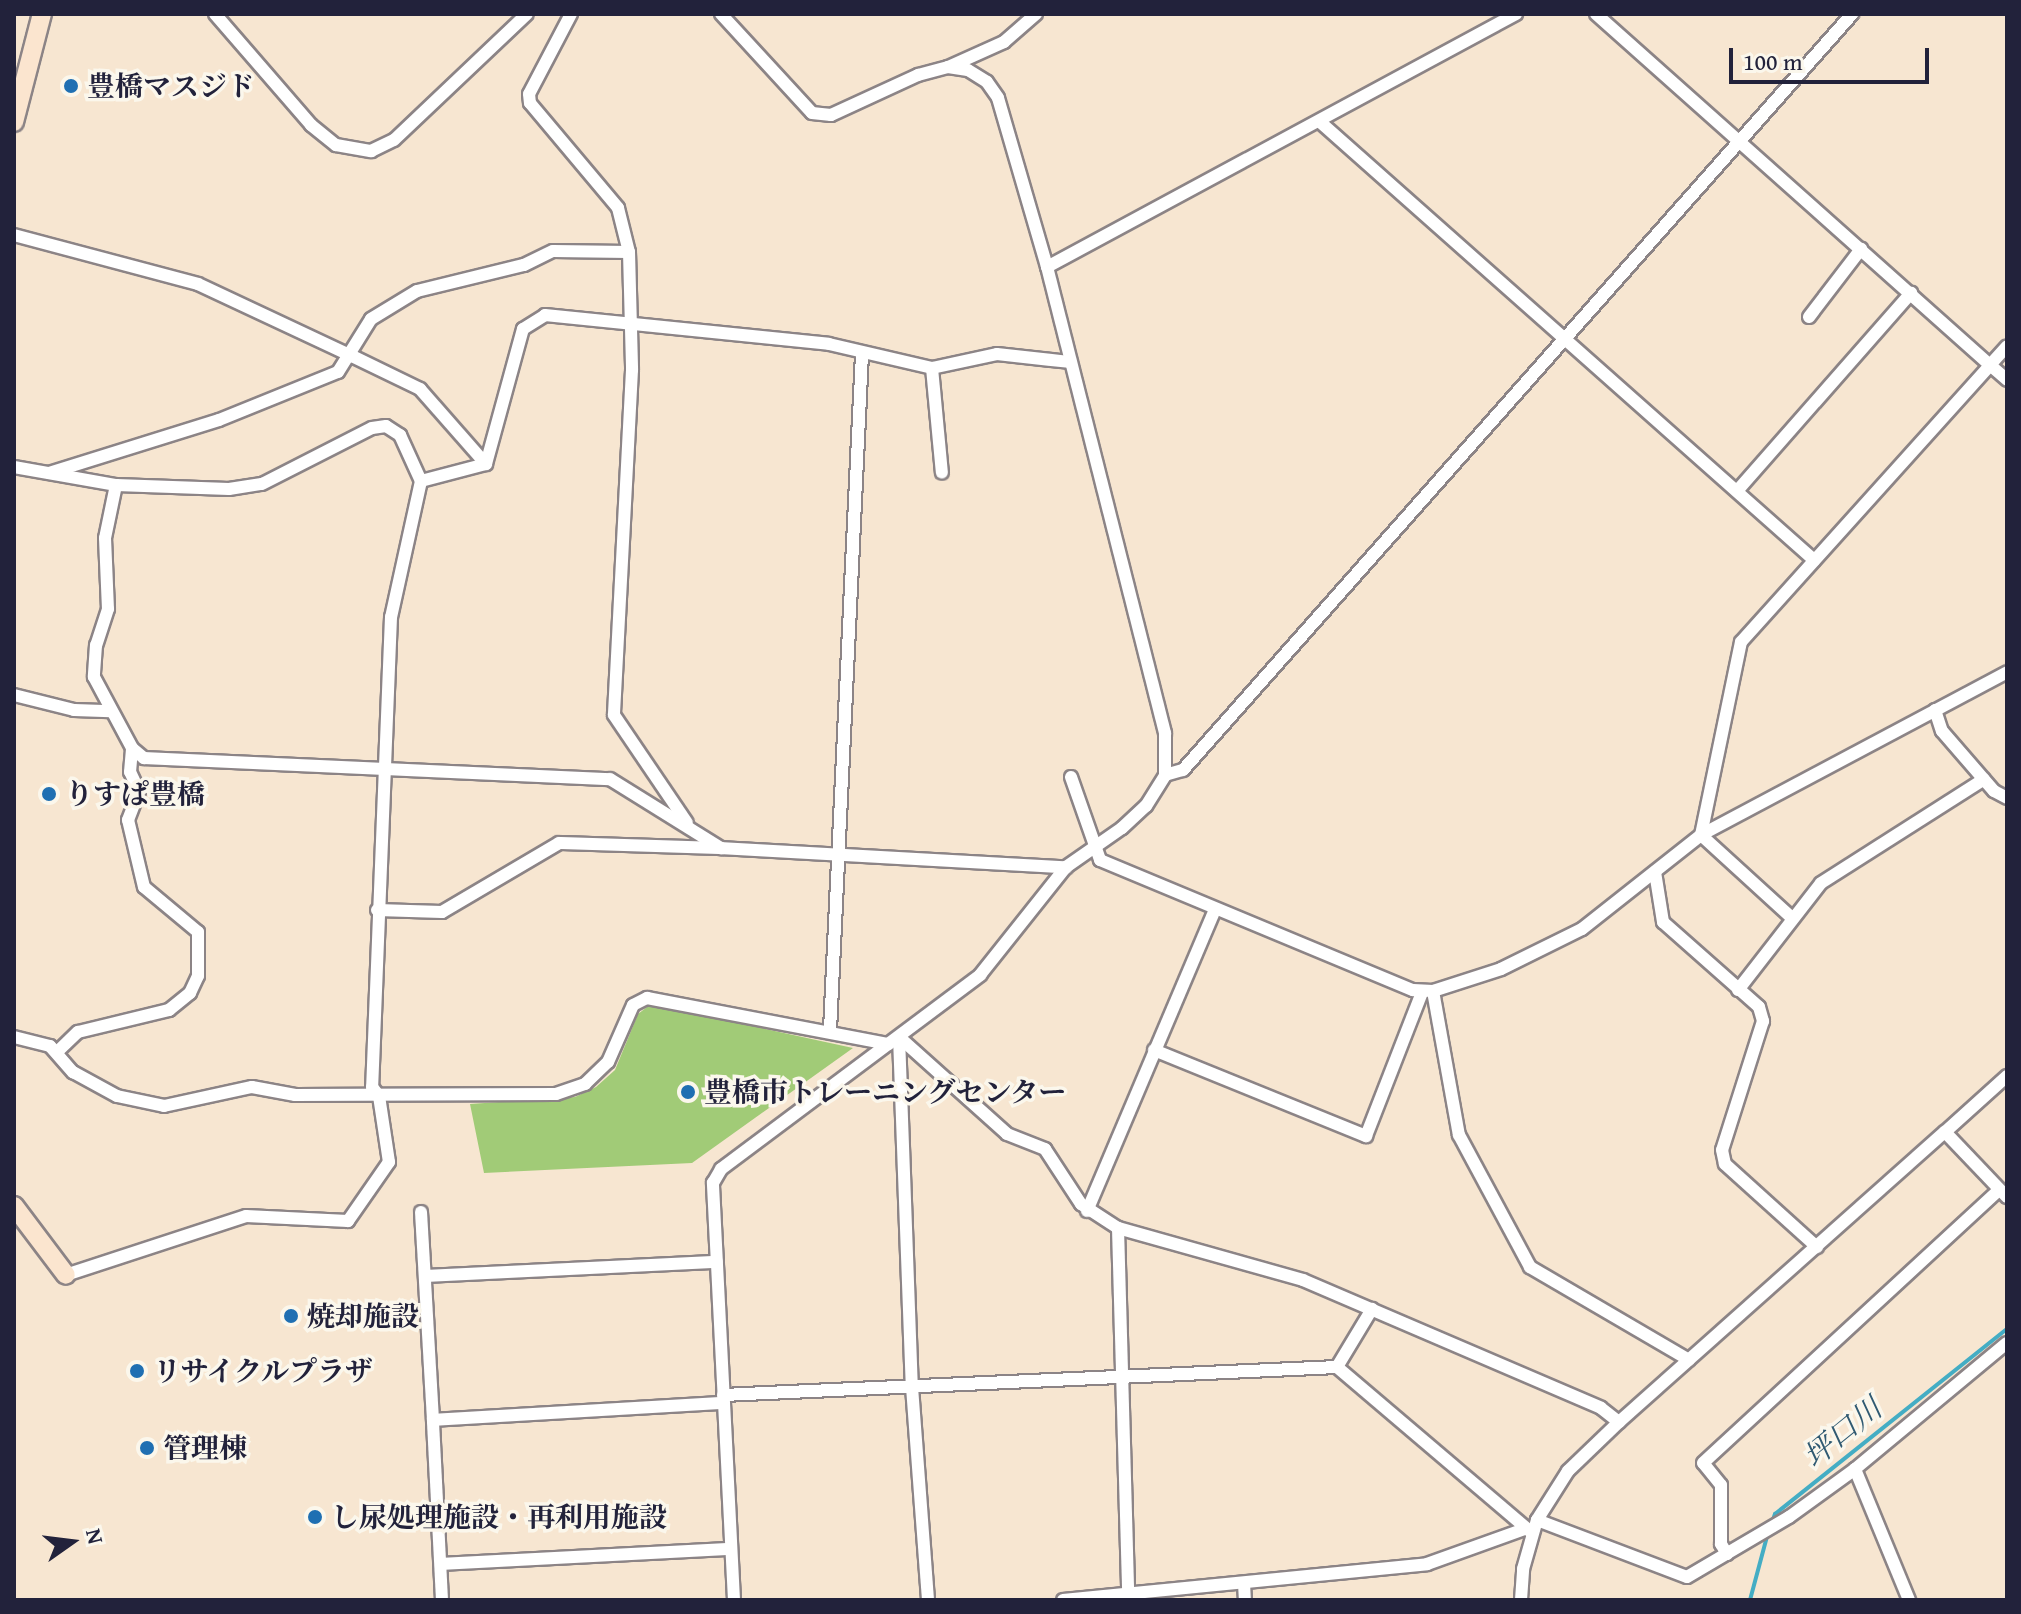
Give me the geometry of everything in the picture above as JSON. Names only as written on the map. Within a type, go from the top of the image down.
[{"type":"main road","points":[[14,122],[42,14]]},
{"type":"main road","points":[[14,1206],[66,1275]]},
{"type":"street","points":[[215,14],[311,125],[336,145],[371,151],[394,140],[527,14]]},
{"type":"street","points":[[571,14],[532,86],[530,103],[618,208],[629,252],[632,325],[614,715],[687,823]]},
{"type":"street","points":[[721,14],[812,113],[831,115],[918,75],[948,67],[1004,42],[1036,14]]},
{"type":"street","points":[[1596,14],[2007,380]]},
{"type":"street","points":[[1165,775],[1183,770],[1852,14]]},
{"type":"street","points":[[1047,267],[1514,15]]},
{"type":"street","points":[[734,1600],[713,1183],[721,1169],[980,975],[1066,867],[1146,806],[1165,775],[1165,733],[1047,267],[998,98],[987,82],[968,70],[948,67]]},
{"type":"street","points":[[1319,121],[1814,560]]},
{"type":"street","points":[[14,235],[198,284],[352,356],[420,389],[486,464]]},
{"type":"street","points":[[1809,317],[1861,249]]},
{"type":"street","points":[[49,473],[300,389],[338,372],[352,356],[371,319],[417,291],[524,265],[553,251],[629,252]]},
{"type":"street","points":[[1737,491],[1911,293]]},
{"type":"street","points":[[486,464],[523,329],[545,315],[829,344],[932,368],[997,354],[1069,362]]},
{"type":"street","points":[[1701,835],[1741,642],[2007,346]]},
{"type":"street","points":[[830,1030],[862,353]]},
{"type":"street","points":[[932,368],[942,473]]},
{"type":"street","points":[[14,467],[116,485],[229,489],[262,484],[372,428],[386,426],[400,435],[421,481],[391,617],[377,910],[372,1087],[379,1096],[389,1162],[348,1221],[246,1216],[66,1275]]},
{"type":"street","points":[[421,481],[486,464]]},
{"type":"street","points":[[116,485],[105,538],[108,609],[93,668],[111,711],[132,748],[144,758],[610,779],[687,823],[721,848]]},
{"type":"street","points":[[1071,777],[1093,848],[1100,860],[1215,909],[1428,992],[1545,949],[1605,914],[1701,835],[2007,672]]},
{"type":"street","points":[[14,695],[74,710],[111,711]]},
{"type":"street","points":[[1935,710],[1942,731],[1984,779],[2007,798]]},
{"type":"street","points":[[57,1052],[78,1032],[169,1010],[190,993],[198,976],[198,932],[144,887],[128,820],[139,791],[130,772],[132,748]]},
{"type":"street","points":[[1738,990],[1821,883],[1984,779]]},
{"type":"street","points":[[1701,835],[1792,918]]},
{"type":"street","points":[[377,910],[442,912],[559,843],[721,848],[1066,867]]},
{"type":"street","points":[[1655,872],[1663,922],[1759,1007],[1763,1021],[1722,1150],[1725,1164],[1817,1247]]},
{"type":"street","points":[[1087,1211],[1215,909]]},
{"type":"street","points":[[1154,1050],[1366,1136],[1428,992]]},
{"type":"street","points":[[1428,992],[1459,1135],[1530,1267],[1689,1360]]},
{"type":"street","points":[[14,1037],[57,1052],[73,1072],[143,1105],[164,1106],[235,1087],[379,1096],[556,1094],[585,1084],[608,1062],[633,1005],[647,998],[894,1040],[1007,1134],[1045,1149],[1087,1211],[1118,1228],[1303,1280],[1601,1408],[1619,1422]]},
{"type":"street","points":[[894,1040],[912,1387],[928,1600]]},
{"type":"street","points":[[1521,1600],[1531,1527],[1568,1471],[2007,1076]]},
{"type":"street","points":[[1727,1554],[1721,1544],[1721,1485],[1703,1463],[2003,1194],[1945,1132]]},
{"type":"street","points":[[421,1212],[442,1600]]},
{"type":"street","points":[[1118,1228],[1128,1593]]},
{"type":"street","points":[[426,1276],[717,1262]]},
{"type":"street","points":[[1337,1367],[1372,1309]]},
{"type":"street","points":[[433,1420],[912,1387],[1337,1367],[1531,1527],[1680,1578],[1778,1524],[1855,1469],[2007,1343]]},
{"type":"street","points":[[1855,1469],[1909,1600]]},
{"type":"street","points":[[1063,1600],[1427,1564],[1531,1527]]},
{"type":"street","points":[[441,1564],[731,1549]]},
{"type":"street","points":[[1244,1583],[1245,1600]]},
{"type":"green space","name":"豊橋市トレーニングセンター","points":[[651,1004],[853,1048],[692,1163],[484,1173],[470,1104],[575,1097],[596,1087],[615,1070],[638,1014]]},
{"type":"waterway","name":"坪口川","points":[[1771,1525],[1775,1514],[2007,1329]]},
{"type":"waterway","name":"坪口川","points":[[1750,1600],[1768,1533]]},
{"type":"place","name":"豊橋マスジド","points":[[71,86]]},
{"type":"place","name":"りすぱ豊橋","points":[[49,794]]},
{"type":"place","name":"豊橋市トレーニングセンター","points":[[688,1092]]},
{"type":"place","name":"焼却施設","points":[[291,1316]]},
{"type":"place","name":"リサイクルプラザ","points":[[137,1371]]},
{"type":"place","name":"管理棟","points":[[147,1448]]},
{"type":"place","name":"し尿処理施設・再利用施設","points":[[315,1517]]}]
